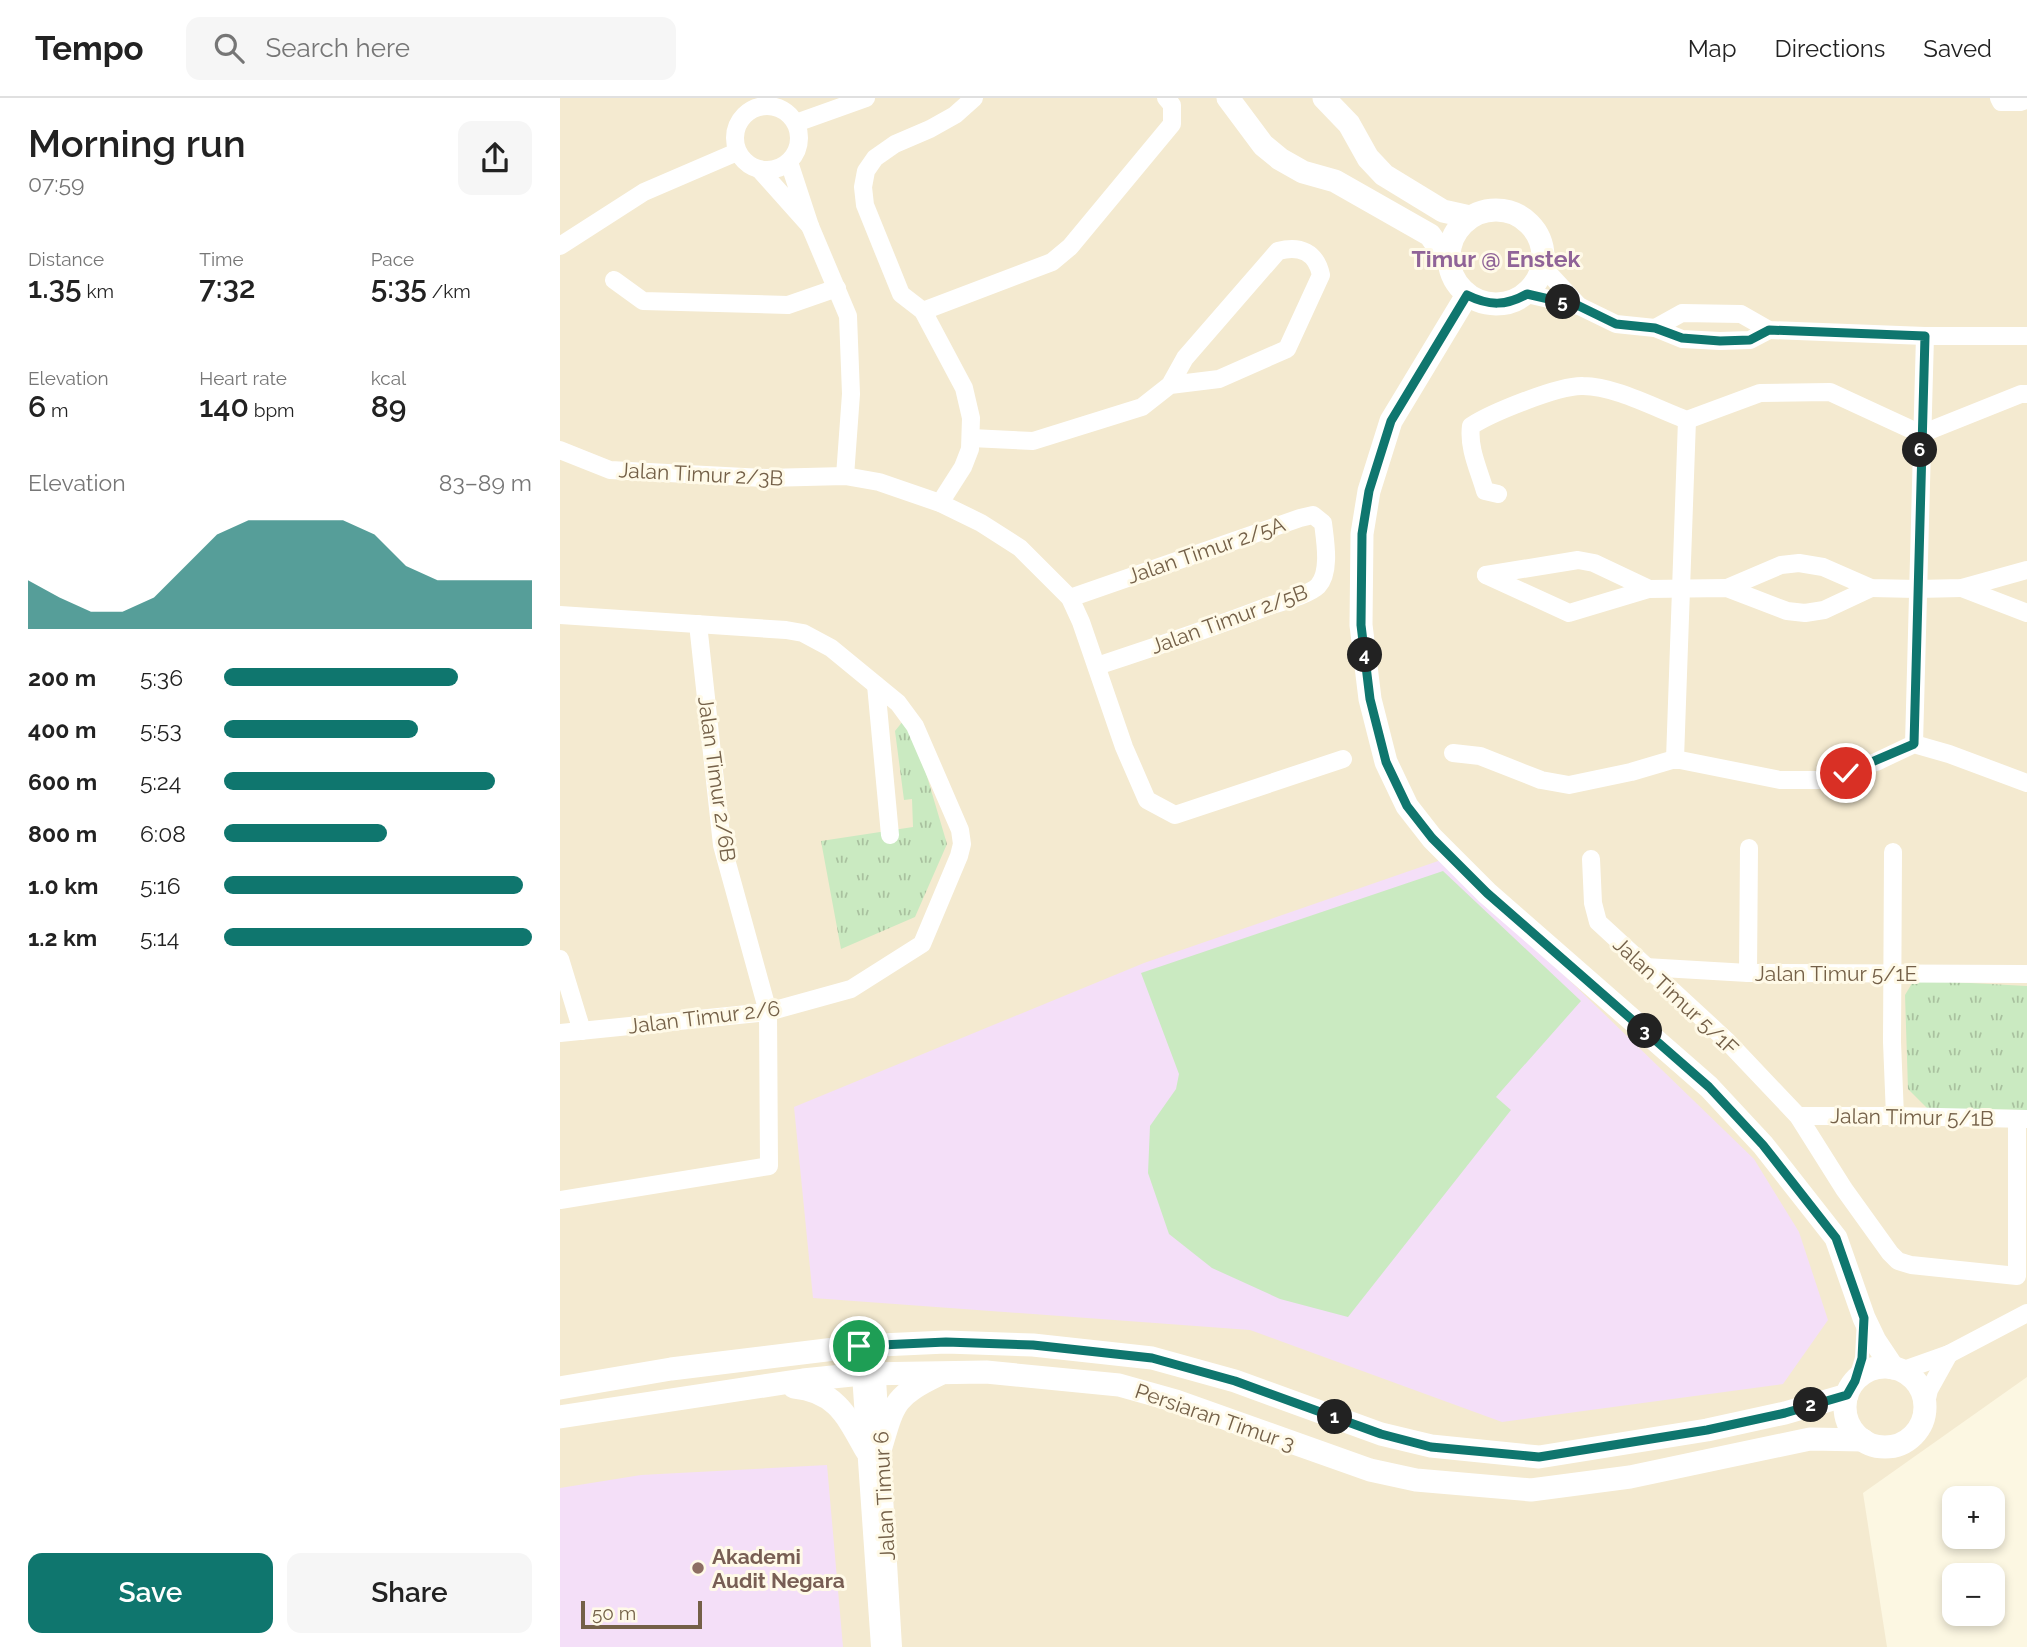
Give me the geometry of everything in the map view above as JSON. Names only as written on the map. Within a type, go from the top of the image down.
[{"type":"street","points":[[796,123],[866,98]]},
{"type":"street","points":[[940,503],[970,449],[971,418],[964,388],[923,311],[901,294],[865,205],[863,187],[866,171],[875,158],[895,144],[955,115],[974,98]]},
{"type":"street","points":[[923,311],[1052,262],[1070,247],[1172,124],[1172,105],[1166,98]]},
{"type":"street","points":[[1228,98],[1263,145],[1280,159],[1303,172],[1344,186],[1430,234],[1448,261]]},
{"type":"street","points":[[1324,98],[1349,124],[1368,158],[1384,175],[1443,211],[1470,217]]},
{"type":"street","points":[[1998,98],[2001,102],[2027,100]]},
{"type":"street","points":[[760,103],[789,114],[799,133],[799,144],[789,162],[771,171],[751,167],[737,152],[735,132],[745,114],[760,103]]},
{"type":"street","points":[[560,246],[644,192],[737,152]]},
{"type":"street","points":[[789,162],[810,226],[848,317],[851,394],[845,476]]},
{"type":"street","points":[[760,170],[810,226]]},
{"type":"street","points":[[1501,210],[1517,214],[1530,223],[1539,236],[1544,251],[1543,267],[1537,282],[1527,294],[1513,302],[1497,304],[1481,302],[1467,295],[1451,274],[1448,261],[1449,248],[1461,225],[1470,217],[1485,211],[1501,210]]},
{"type":"street","points":[[971,438],[1033,441],[1142,407],[1170,385],[1185,358],[1278,251],[1291,247],[1304,251],[1319,262],[1321,275],[1287,349],[1219,379],[1170,385]]},
{"type":"street","points":[[1543,267],[1579,306]]},
{"type":"street","points":[[614,280],[643,301],[788,306],[837,288]]},
{"type":"street","points":[[1527,294],[1579,306],[1616,324],[1655,328],[1682,338],[1750,340],[1769,330]]},
{"type":"street","points":[[1467,295],[1391,421],[1369,491],[1361,561],[1361,625],[1370,699],[1386,762],[1407,806],[1432,838],[1487,893],[1709,1087],[1763,1145],[1836,1238],[1864,1318],[1880,1349],[1897,1369],[1917,1381],[1926,1407]]},
{"type":"street","points":[[1655,328],[1682,313],[1741,314],[1769,330],[1925,336],[2027,336]]},
{"type":"street","points":[[1914,744],[1925,336]]},
{"type":"street","points":[[1498,494],[1485,491],[1469,436],[1471,426],[1483,418],[1551,393],[1582,385],[1606,390],[1687,420],[1760,393],[1830,392],[1921,434],[2021,394],[2027,394]]},
{"type":"street","points":[[1675,759],[1687,420]]},
{"type":"street","name":"Jalan Timur 2/3B","points":[[560,450],[610,470],[766,478],[845,476],[879,482],[940,503],[981,523],[1020,548],[1070,598]]},
{"type":"street","name":"Jalan Timur 2/5A","points":[[1070,598],[1201,551],[1313,515],[1323,523],[1326,541]]},
{"type":"street","name":"Jalan Timur 2/5B","points":[[1097,666],[1207,629],[1317,586],[1324,572],[1326,541]]},
{"type":"street","points":[[1649,589],[1594,563],[1578,560],[1486,575],[1569,613],[1649,589],[1727,588],[1781,565],[1799,563],[1823,566],[1871,588],[1962,588],[2027,570]]},
{"type":"street","points":[[1727,588],[1787,611],[1805,613],[1824,610],[1871,588]]},
{"type":"street","points":[[1962,588],[2027,613]]},
{"type":"street","points":[[1070,598],[1097,666],[1124,747],[1147,800],[1175,815],[1343,759]]},
{"type":"street","name":"Jalan Timur 2/6","points":[[560,615],[786,630],[803,634],[831,648],[898,703],[915,726],[960,830],[962,844],[922,944],[850,989],[768,1012],[560,1033]]},
{"type":"street","name":"Jalan Timur 2/6B","points":[[560,1200],[769,1166],[768,1012],[722,845],[698,624]]},
{"type":"street","points":[[876,685],[890,835]]},
{"type":"street","points":[[1453,753],[1480,757],[1541,780],[1569,785],[1675,759],[1752,776],[1780,780],[1819,780],[1876,762],[1914,744],[2027,783]]},
{"type":"street","points":[[1748,973],[1749,848]]},
{"type":"street","points":[[1893,852],[1895,1116]]},
{"type":"street","name":"Jalan Timur 5/1F","points":[[1591,859],[1593,903],[1598,922],[1726,1040],[1798,1116],[1844,1189],[1898,1261],[1911,1265],[2017,1276],[2022,1119]]},
{"type":"street","points":[[560,959],[582,1031]]},
{"type":"street","name":"Jalan Timur 5/1E","points":[[1645,967],[1748,973],[2027,974]]},
{"type":"street","name":"Jalan Timur 5/1B","points":[[1798,1116],[2022,1119]]},
{"type":"street","points":[[1851,1388],[1866,1372],[1879,1367],[1897,1369],[1949,1354],[2027,1313]]},
{"type":"street","points":[[1864,1318],[1862,1358],[1846,1407],[1848,1420],[1854,1431],[1863,1440],[1874,1445],[1898,1445],[1910,1439],[1918,1430],[1924,1419],[1930,1390],[1949,1354]]},
{"type":"street","name":"Persiaran Timur 3","points":[[560,1388],[671,1369],[867,1345],[946,1342],[1033,1345],[1152,1358],[1235,1381],[1381,1434],[1431,1447],[1539,1457],[1707,1430],[1785,1413],[1851,1388]]},
{"type":"street","name":"Jalan Timur 6","points":[[867,1345],[880,1647]]},
{"type":"street","name":"Persiaran Timur 3","points":[[560,1417],[769,1385],[870,1374],[986,1372],[1119,1385],[1176,1401],[1370,1470],[1416,1479],[1531,1490],[1630,1477],[1810,1440],[1863,1440]]},
{"type":"street","points":[[769,1385],[811,1389],[828,1397],[841,1408],[873,1448],[897,1402],[918,1385],[944,1373]]},
{"type":"street","name":"Jalan Timur 6","points":[[873,1448],[893,1647]]},
{"type":"shaded area","points":[[560,98],[2027,98],[2027,1377],[1863,1493],[1887,1647],[560,1647]]},
{"type":"shaded area","points":[[1444,859],[1754,1159],[1799,1232],[1828,1320],[1783,1384],[1502,1422],[1250,1330],[813,1298],[794,1107],[1144,963]]},
{"type":"shaded area","name":"Akademi Audit Negara","points":[[827,1465],[843,1647],[560,1647],[560,1488],[641,1475]]},
{"type":"green space","points":[[903,721],[913,729],[947,844],[915,917],[841,949],[821,841],[913,827],[912,799],[904,800],[895,731]]},
{"type":"green space","points":[[1443,871],[1581,1001],[1496,1097],[1511,1110],[1348,1317],[1280,1299],[1212,1268],[1169,1234],[1148,1173],[1150,1126],[1176,1089],[1179,1074],[1141,973]]},
{"type":"green space","points":[[1914,980],[2027,986],[2027,1110],[1928,1109],[1908,1089],[1905,995]]},
{"type":"place","name":"Akademi Audit Negara","points":[[698,1568]]},
{"type":"district","name":"Timur @ Enstek","points":[[1496,258]]},
{"type":"route","points":[[859,1346],[946,1342],[1033,1345],[1152,1358],[1235,1381],[1381,1434],[1431,1447],[1539,1457],[1707,1430],[1785,1413],[1847,1395],[1855,1381],[1862,1358],[1864,1318],[1836,1238],[1763,1145],[1709,1087],[1487,893],[1432,838],[1407,806],[1386,762],[1370,699],[1361,625],[1362,534],[1369,491],[1391,421],[1467,295],[1481,302],[1497,304],[1513,302],[1527,294],[1579,306],[1616,324],[1655,328],[1682,338],[1750,340],[1769,330],[1925,336],[1914,744],[1846,773]]}]
